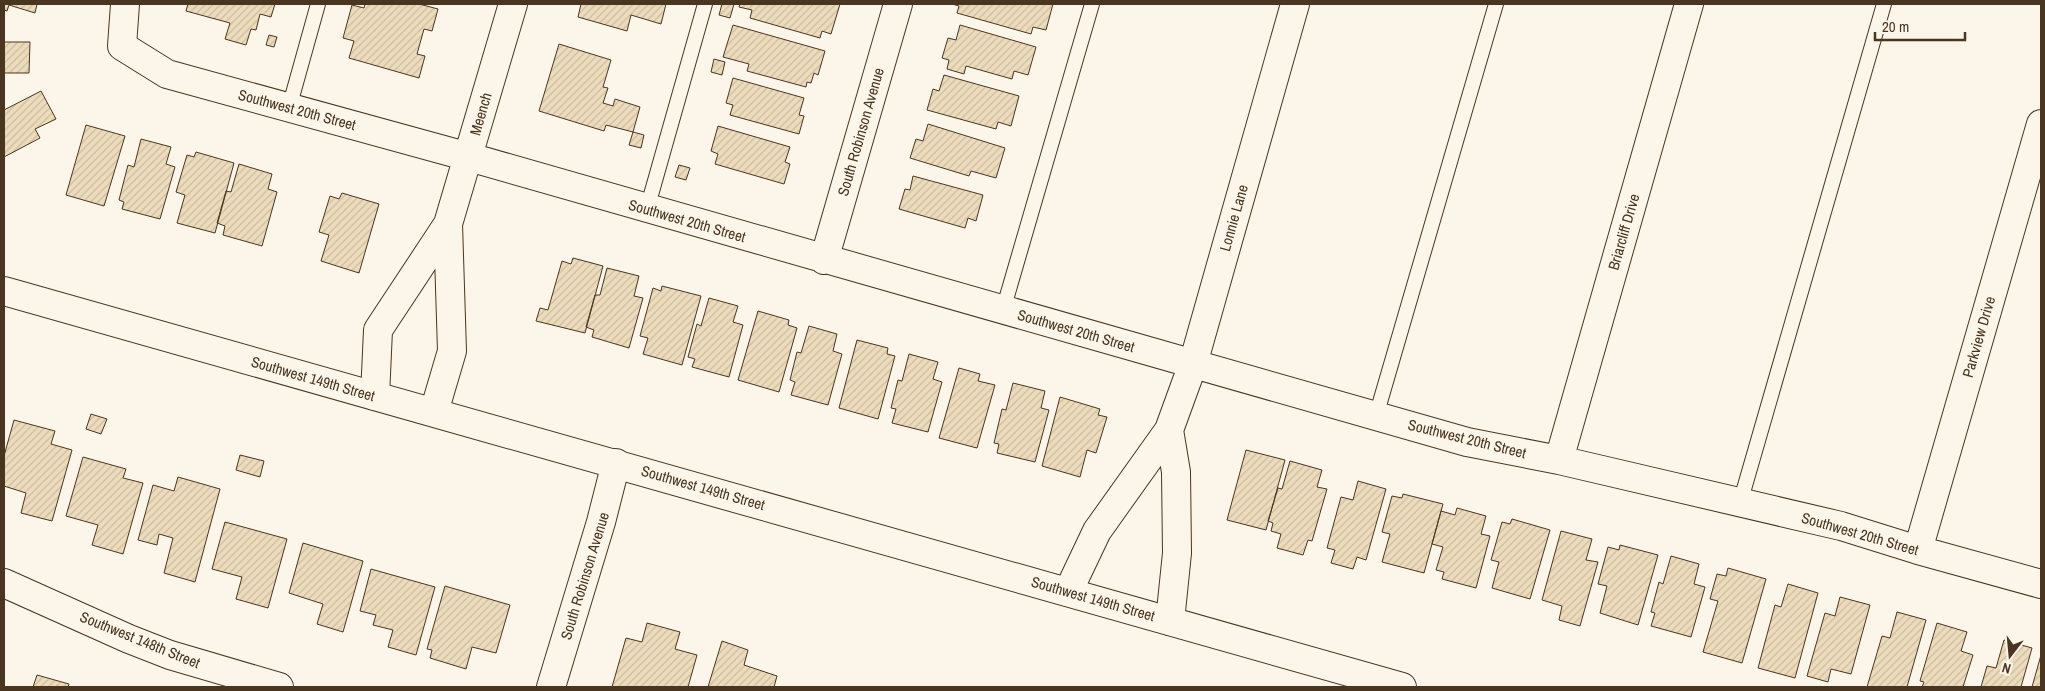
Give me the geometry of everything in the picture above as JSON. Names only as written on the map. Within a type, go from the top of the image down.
[{"type":"street","name":"Southwest 20th Street","points":[[125,4],[122,46],[167,74],[469,157],[824,260],[1467,442],[1559,460],[1841,526],[1918,550],[2041,584]]},
{"type":"street","name":"Meench","points":[[375,396],[378,330],[448,224],[513,4]]},
{"type":"street","name":"South Robinson Avenue","points":[[824,260],[898,4]]},
{"type":"street","name":"Lonnie Lane","points":[[1068,592],[1097,531],[1169,430],[1194,364],[1295,4]]},
{"type":"street","name":"Briarcliff Drive","points":[[1559,460],[1689,4]]},
{"type":"street","name":"Parkview Drive","points":[[1918,550],[2041,124]]},
{"type":"street","name":"Meench","points":[[434,412],[452,350],[448,224]]},
{"type":"street","name":"Southwest 149th Street","points":[[4,291],[1402,687]]},
{"type":"street","points":[[1169,430],[1176,472],[1177,553],[1170,621]]},
{"type":"street","name":"South Robinson Avenue","points":[[551,687],[601,522],[616,464]]},
{"type":"street","name":"Southwest 148th Street","points":[[4,583],[129,639],[170,655],[279,687]]},
{"type":"lane","points":[[289,108],[318,4]]},
{"type":"lane","points":[[647,209],[706,4]]},
{"type":"lane","points":[[1003,310],[1092,4]]},
{"type":"lane","points":[[1376,416],[1496,4]]},
{"type":"lane","points":[[1740,503],[1884,4]]},
{"type":"building","points":[[4,4],[37,4],[35,13],[9,5],[7,11],[4,10]]},
{"type":"building","points":[[188,4],[275,4],[271,17],[260,14],[256,30],[251,29],[246,45],[225,39],[230,23],[186,11]]},
{"type":"building","points":[[365,4],[419,4],[438,9],[432,31],[424,29],[417,54],[425,56],[419,78],[349,58],[354,41],[343,38],[352,5],[364,8]]},
{"type":"building","points":[[581,4],[666,4],[661,24],[631,15],[627,31],[578,17]]},
{"type":"building","points":[[722,4],[734,4],[730,18],[719,15]]},
{"type":"building","points":[[740,4],[840,4],[831,34],[822,31],[820,38],[750,18],[752,10],[739,7]]},
{"type":"building","points":[[952,4],[1053,4],[1046,30],[1033,27],[1031,34],[957,13],[959,6]]},
{"type":"building","points":[[733,25],[825,51],[818,75],[814,73],[811,83],[807,82],[806,87],[747,71],[749,64],[723,57]]},
{"type":"building","points":[[960,25],[1036,47],[1028,75],[1014,71],[1012,79],[966,66],[964,74],[947,69],[949,60],[942,58],[948,38],[956,40]]},
{"type":"building","points":[[269,35],[277,37],[274,47],[266,45]]},
{"type":"building","points":[[4,42],[30,42],[29,73],[4,73]]},
{"type":"building","points":[[559,44],[611,60],[603,87],[608,88],[603,103],[613,106],[615,99],[640,107],[633,132],[606,125],[604,131],[539,111]]},
{"type":"building","points":[[714,59],[725,62],[722,75],[711,72]]},
{"type":"building","points":[[944,75],[1019,96],[1011,126],[998,122],[996,129],[927,110],[933,89],[939,91]]},
{"type":"building","points":[[733,78],[804,98],[799,115],[804,116],[799,134],[730,115],[733,105],[726,103]]},
{"type":"building","points":[[41,91],[56,119],[35,129],[40,138],[4,157],[4,110]]},
{"type":"building","points":[[928,124],[1005,148],[996,178],[971,171],[969,176],[910,158],[916,139],[923,141]]},
{"type":"building","points":[[86,125],[125,136],[104,206],[66,195]]},
{"type":"building","points":[[718,126],[790,147],[785,162],[790,164],[784,184],[715,164],[718,154],[711,151]]},
{"type":"building","points":[[633,132],[644,135],[641,148],[629,145]]},
{"type":"building","points":[[141,139],[171,147],[166,164],[175,167],[160,219],[122,209],[124,202],[119,200],[128,165],[134,167]]},
{"type":"building","points":[[196,152],[234,163],[215,233],[177,223],[185,195],[176,192],[187,155],[194,157]]},
{"type":"building","points":[[239,164],[272,174],[268,189],[277,192],[262,246],[223,235],[225,226],[217,223],[226,191],[231,192]]},
{"type":"building","points":[[679,165],[690,168],[686,180],[675,177]]},
{"type":"building","points":[[913,176],[983,195],[976,221],[968,218],[965,228],[899,209],[905,189],[910,190]]},
{"type":"building","points":[[342,193],[379,204],[359,273],[321,261],[329,235],[319,232],[330,196],[339,199]]},
{"type":"building","points":[[573,258],[603,266],[585,333],[536,321],[540,308],[548,310],[562,261],[571,264]]},
{"type":"building","points":[[607,268],[639,276],[634,296],[643,298],[629,348],[592,337],[594,330],[586,327],[595,295],[600,295]]},
{"type":"building","points":[[662,286],[701,296],[682,365],[643,354],[648,338],[640,336],[653,288],[661,291]]},
{"type":"building","points":[[709,298],[738,306],[733,322],[743,325],[729,377],[692,367],[695,359],[688,357],[697,324],[701,326]]},
{"type":"building","points":[[758,311],[789,320],[788,325],[797,328],[779,392],[738,380]]},
{"type":"building","points":[[809,326],[837,334],[833,351],[842,354],[828,405],[791,395],[795,382],[790,380],[797,352],[801,353]]},
{"type":"building","points":[[857,340],[888,348],[887,354],[895,356],[878,419],[839,408]]},
{"type":"building","points":[[909,354],[938,362],[933,379],[942,382],[928,432],[892,423],[896,409],[891,408],[898,380],[902,381]]},
{"type":"building","points":[[959,368],[980,374],[978,381],[995,385],[977,448],[939,438]]},
{"type":"building","points":[[1013,383],[1045,391],[1041,408],[1049,410],[1035,462],[997,453],[999,444],[994,443],[1002,409],[1006,410]]},
{"type":"building","points":[[1060,397],[1100,409],[1098,415],[1107,417],[1096,453],[1087,450],[1080,477],[1042,466]]},
{"type":"building","points":[[91,414],[107,419],[101,434],[86,429]]},
{"type":"building","points":[[14,420],[55,431],[51,444],[72,450],[52,521],[21,513],[26,493],[4,486],[4,456]]},
{"type":"building","points":[[1246,450],[1285,460],[1266,530],[1227,520]]},
{"type":"building","points":[[240,455],[264,461],[260,477],[236,470]]},
{"type":"building","points":[[83,457],[126,469],[123,478],[143,483],[123,554],[92,545],[98,525],[66,516]]},
{"type":"building","points":[[1290,461],[1322,470],[1317,487],[1327,489],[1312,541],[1308,540],[1303,555],[1277,548],[1281,534],[1271,531],[1273,523],[1268,521],[1278,488],[1282,489]]},
{"type":"building","points":[[178,477],[220,489],[195,582],[164,573],[173,538],[159,534],[157,545],[138,540],[153,485],[174,491]]},
{"type":"building","points":[[1358,481],[1386,489],[1366,560],[1357,557],[1353,569],[1331,563],[1335,550],[1327,548],[1341,497],[1353,500]]},
{"type":"building","points":[[1403,494],[1443,504],[1424,573],[1382,562],[1390,534],[1382,532],[1392,496],[1402,498]]},
{"type":"building","points":[[1457,508],[1486,516],[1481,534],[1490,536],[1476,588],[1442,579],[1444,572],[1436,570],[1443,547],[1432,544],[1441,511],[1455,515]]},
{"type":"building","points":[[1512,519],[1550,530],[1530,599],[1492,588],[1499,562],[1491,560],[1502,522],[1510,524]]},
{"type":"building","points":[[225,522],[287,539],[268,608],[236,599],[242,577],[212,569]]},
{"type":"building","points":[[1561,531],[1592,539],[1586,560],[1598,562],[1580,626],[1559,620],[1562,606],[1542,600]]},
{"type":"building","points":[[303,543],[363,561],[343,632],[317,624],[323,604],[289,593]]},
{"type":"building","points":[[1620,545],[1658,555],[1638,625],[1600,613],[1607,586],[1598,584],[1608,547],[1619,550]]},
{"type":"building","points":[[1671,556],[1699,564],[1694,584],[1705,587],[1691,637],[1651,626],[1655,613],[1651,612],[1659,582],[1663,584]]},
{"type":"building","points":[[1728,568],[1766,579],[1742,663],[1703,652],[1718,601],[1710,599],[1717,574],[1726,576]]},
{"type":"building","points":[[371,569],[435,587],[416,655],[388,647],[393,630],[373,625],[376,615],[360,611]]},
{"type":"building","points":[[1788,584],[1818,593],[1795,678],[1758,668],[1775,605],[1781,607]]},
{"type":"building","points":[[445,586],[510,605],[496,653],[472,647],[466,669],[430,658],[432,650],[427,649]]},
{"type":"building","points":[[1840,597],[1870,605],[1851,674],[1831,669],[1828,682],[1807,676],[1825,613],[1835,616]]},
{"type":"building","points":[[1897,612],[1926,620],[1907,687],[1867,687],[1882,636],[1890,638]]},
{"type":"building","points":[[647,623],[680,632],[675,649],[697,655],[688,687],[612,687],[626,638],[642,642]]},
{"type":"building","points":[[1937,623],[1967,632],[1961,651],[1973,655],[1963,687],[1922,687],[1924,682],[1920,681]]},
{"type":"building","points":[[2004,640],[2032,648],[2021,687],[1981,687],[1987,666],[1996,668]]},
{"type":"building","points":[[722,641],[748,650],[744,665],[777,676],[774,687],[708,687]]},
{"type":"building","points":[[2041,655],[2041,687],[2032,687]]},
{"type":"building","points":[[37,675],[69,684],[68,687],[33,687]]}]
